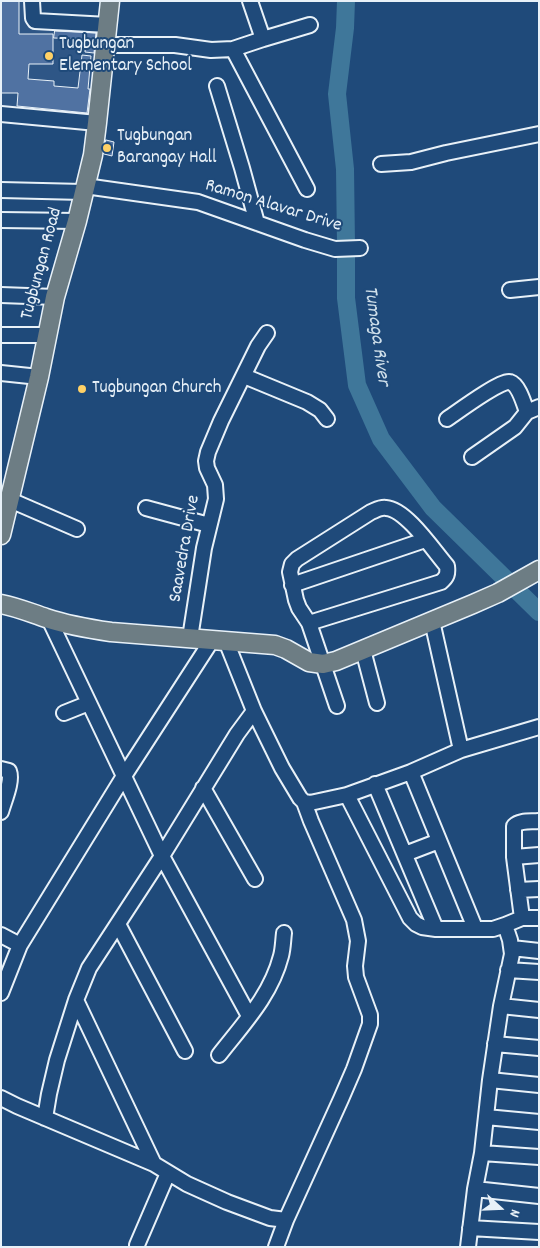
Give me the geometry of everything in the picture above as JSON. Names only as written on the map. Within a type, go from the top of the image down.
[{"type":"main road","name":"Tugbungan Road","points":[[1,535],[8,490],[39,377],[55,297],[77,221],[92,155],[98,123],[110,1]]},
{"type":"main road","points":[[1,604],[90,629],[275,645],[309,662],[323,664],[346,658],[498,593],[537,571]]},
{"type":"street","points":[[32,1],[32,18],[35,21],[108,24]]},
{"type":"street","points":[[250,1],[263,39]]},
{"type":"street","points":[[106,45],[176,45],[211,50],[233,49],[310,25]]},
{"type":"street","points":[[233,49],[307,189]]},
{"type":"street","points":[[217,86],[257,223]]},
{"type":"street","points":[[1,114],[98,123]]},
{"type":"street","points":[[381,164],[411,162],[539,134]]},
{"type":"street","name":"Ramon Alavar Drive","points":[[1,190],[84,189],[198,202],[335,249],[360,248]]},
{"type":"street","points":[[1,220],[77,221]]},
{"type":"street","points":[[510,290],[539,287]]},
{"type":"street","points":[[1,295],[55,297]]},
{"type":"street","name":"Saavedra Drive","points":[[190,638],[204,548],[216,499],[215,485],[207,468],[208,452],[266,333]]},
{"type":"street","points":[[1,335],[47,335]]},
{"type":"street","points":[[1,373],[39,377]]},
{"type":"street","points":[[244,376],[307,402],[320,410],[328,419]]},
{"type":"street","points":[[447,419],[507,381],[515,385],[533,410],[515,427],[472,457]]},
{"type":"street","points":[[8,490],[77,529]]},
{"type":"street","points":[[146,508],[209,525]]},
{"type":"street","points":[[308,623],[441,582],[448,573],[447,566],[406,517],[396,511],[385,508],[379,508],[292,564],[290,572],[292,585],[299,608],[308,623],[337,706]]},
{"type":"street","points":[[292,585],[425,540]]},
{"type":"street","points":[[49,619],[162,856],[249,1016]]},
{"type":"street","points":[[432,621],[461,750]]},
{"type":"street","points":[[1,993],[20,945],[124,776],[219,640],[282,768],[304,802],[354,920],[358,941],[355,966],[356,977],[370,1015],[370,1024],[350,1077],[286,1220],[276,1247]]},
{"type":"street","points":[[363,650],[377,702]]},
{"type":"street","points":[[64,713],[90,703]]},
{"type":"street","points":[[45,1118],[57,1060],[76,1000],[89,968],[162,856],[237,734],[254,711]]},
{"type":"street","points":[[304,802],[310,803],[346,795],[411,772],[461,750],[539,727]]},
{"type":"street","points":[[1,769],[6,769],[10,772],[1,812]]},
{"type":"street","points":[[411,772],[475,928]]},
{"type":"street","points":[[375,784],[436,929]]},
{"type":"street","points":[[203,788],[255,879]]},
{"type":"street","points":[[346,795],[410,918],[416,924],[436,929],[494,929],[522,918],[539,918]]},
{"type":"street","points":[[522,918],[514,857],[514,826],[521,822],[539,821]]},
{"type":"street","points":[[405,854],[439,841]]},
{"type":"street","points":[[514,857],[539,855]]},
{"type":"street","points":[[518,890],[539,889]]},
{"type":"street","points":[[118,924],[185,1051]]},
{"type":"street","points":[[468,1247],[495,1044],[512,954],[505,925]]},
{"type":"street","points":[[219,1054],[264,998],[276,974],[282,954],[284,933]]},
{"type":"street","points":[[1,935],[20,945]]},
{"type":"street","points":[[512,948],[539,950]]},
{"type":"street","points":[[508,970],[539,972]]},
{"type":"street","points":[[76,1000],[154,1164]]},
{"type":"street","points":[[501,1006],[539,1010]]},
{"type":"street","points":[[495,1044],[539,1048]]},
{"type":"street","points":[[490,1080],[539,1085]]},
{"type":"street","points":[[1,1098],[154,1164],[187,1184],[227,1202],[270,1218],[286,1220]]},
{"type":"street","points":[[486,1117],[539,1122]]},
{"type":"street","points":[[482,1153],[539,1157]]},
{"type":"street","points":[[137,1245],[168,1173]]},
{"type":"street","points":[[475,1189],[539,1196]]},
{"type":"street","points":[[470,1228],[539,1232]]},
{"type":"shaded area","name":"Tugbungan Elementary School","points":[[1,1],[33,1],[33,25],[99,28],[93,118],[1,109]]},
{"type":"building","points":[[1,1],[19,1],[19,34],[53,34],[53,64],[29,64],[28,79],[54,81],[54,86],[78,88],[82,55],[91,56],[87,113],[17,106],[18,93],[1,93]]},
{"type":"building","points":[[55,31],[96,33],[94,53],[85,52],[86,39],[54,38]]},
{"type":"building","name":"Tugbungan Barangay Hall","points":[[106,140],[114,142],[112,156],[104,154]]},
{"type":"waterway","name":"Tumaga River","points":[[346,1],[345,28],[337,94],[345,169],[346,298],[357,385],[381,439],[433,508],[539,612]]},
{"type":"place","name":"Tugbungan Elementary School","points":[[49,56]]},
{"type":"place","name":"Tugbungan Barangay Hall","points":[[107,148]]},
{"type":"place","name":"Tugbungan Church","points":[[82,389]]}]
